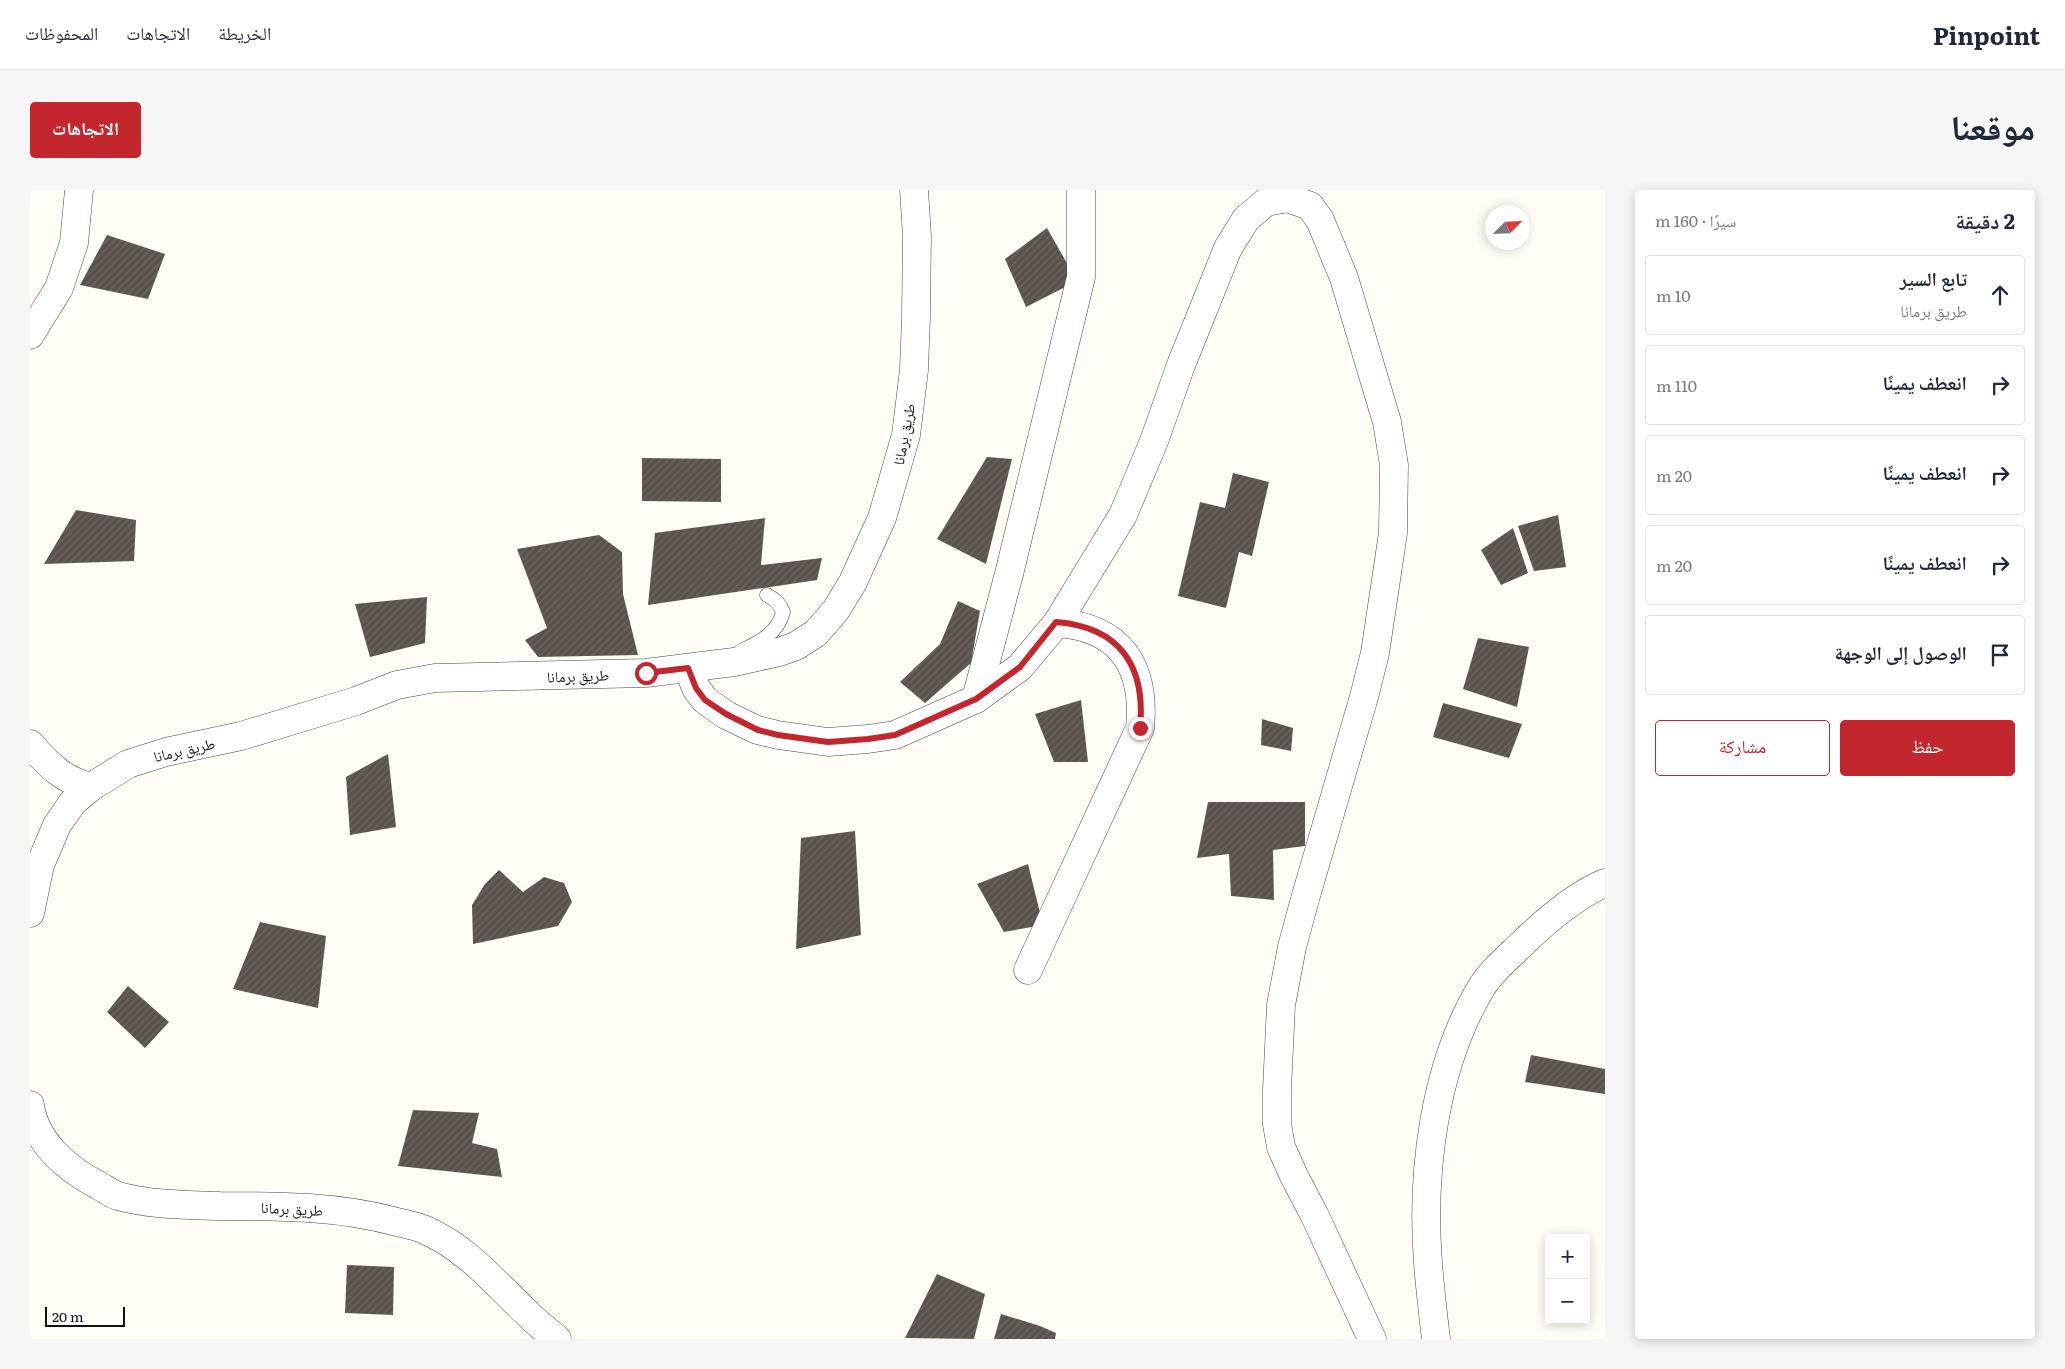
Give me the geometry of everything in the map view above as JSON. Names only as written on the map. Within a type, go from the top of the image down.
[{"type":"street","points":[[30,335],[59,288],[74,243],[79,190]]},
{"type":"street","name":"طريق برمانا","points":[[30,913],[40,865],[57,825],[74,802],[91,787],[128,764],[166,752],[241,736],[356,700],[397,685],[435,678],[646,673],[688,668],[734,662],[796,646],[816,633],[836,610],[853,582],[882,518],[906,435],[914,370],[916,317],[918,236],[914,190]]},
{"type":"street","points":[[976,699],[1010,570],[1082,277],[1081,190]]},
{"type":"street","points":[[688,668],[696,688],[705,700],[726,714],[758,730],[778,735],[828,742],[895,735],[976,699],[1020,667],[1056,622],[1123,515],[1154,441],[1180,365],[1228,248],[1246,219],[1266,202],[1288,198],[1310,206],[1320,220],[1344,278],[1387,422],[1394,465],[1393,533],[1375,653],[1305,899],[1281,1005],[1277,1124],[1281,1147],[1372,1339]]},
{"type":"street","points":[[1028,970],[1140,728],[1142,707],[1128,659],[1115,643],[1097,631],[1078,624],[1056,622]]},
{"type":"street","points":[[30,744],[49,766],[73,783],[91,787]]},
{"type":"street","points":[[1436,1339],[1428,1263],[1428,1166],[1435,1115],[1459,1030],[1482,986],[1509,957],[1534,932],[1562,910],[1584,894],[1605,884]]},
{"type":"street","name":"طريق برمانا","points":[[30,1105],[32,1119],[52,1152],[78,1175],[117,1195],[154,1202],[193,1205],[290,1206],[369,1214],[422,1229],[455,1246],[495,1280],[528,1314],[557,1339]]},
{"type":"lane","points":[[688,668],[702,662],[736,654],[768,636],[780,622],[783,612],[779,604],[767,596]]},
{"type":"building","points":[[1047,228],[1077,281],[1026,307],[1005,259]]},
{"type":"building","points":[[107,235],[165,254],[148,299],[80,285]]},
{"type":"building","points":[[987,457],[1012,459],[986,564],[937,539]]},
{"type":"building","points":[[642,458],[721,459],[721,502],[642,501]]},
{"type":"building","points":[[1233,473],[1269,482],[1252,556],[1239,552],[1226,608],[1178,596],[1200,502],[1225,508]]},
{"type":"building","points":[[76,510],[136,520],[134,561],[44,564]]},
{"type":"building","points":[[1558,515],[1566,567],[1534,571],[1518,526]]},
{"type":"building","points":[[765,518],[761,565],[822,558],[817,580],[648,605],[655,533]]},
{"type":"building","points":[[1513,528],[1528,573],[1501,585],[1481,550]]},
{"type":"building","points":[[599,535],[622,552],[623,594],[638,655],[538,657],[525,640],[547,628],[517,549]]},
{"type":"building","points":[[427,597],[425,643],[370,657],[355,604]]},
{"type":"building","points":[[958,601],[980,611],[971,663],[925,703],[900,682],[940,644]]},
{"type":"building","points":[[1478,638],[1529,647],[1517,707],[1463,689]]},
{"type":"building","points":[[1081,700],[1088,762],[1054,762],[1035,714]]},
{"type":"building","points":[[1443,703],[1522,724],[1509,758],[1433,737]]},
{"type":"building","points":[[1262,719],[1293,728],[1291,751],[1261,745]]},
{"type":"building","points":[[388,754],[396,827],[350,835],[346,777]]},
{"type":"building","points":[[1208,802],[1305,802],[1305,846],[1273,850],[1274,900],[1231,896],[1229,854],[1197,858]]},
{"type":"building","points":[[855,831],[861,935],[796,949],[801,838]]},
{"type":"building","points":[[1028,864],[1043,925],[1004,932],[977,884]]},
{"type":"building","points":[[499,870],[523,892],[544,877],[564,883],[572,902],[558,926],[473,944],[472,905],[485,884]]},
{"type":"building","points":[[260,922],[326,936],[318,1008],[233,989]]},
{"type":"building","points":[[128,986],[169,1022],[145,1048],[107,1012]]},
{"type":"building","points":[[1531,1055],[1605,1069],[1605,1094],[1525,1082]]},
{"type":"building","points":[[413,1110],[479,1113],[472,1143],[497,1149],[502,1177],[398,1166]]},
{"type":"building","points":[[347,1265],[394,1267],[393,1315],[345,1313]]},
{"type":"building","points":[[937,1274],[985,1294],[974,1339],[905,1338]]},
{"type":"building","points":[[1001,1314],[1056,1333],[1055,1339],[994,1339]]},
{"type":"route","points":[[646,673],[688,668],[696,688],[705,700],[726,714],[758,730],[778,735],[828,742],[868,739],[895,735],[976,699],[1020,667],[1056,622],[1078,624],[1097,631],[1115,643],[1128,659],[1136,679],[1142,707],[1140,728]]}]
